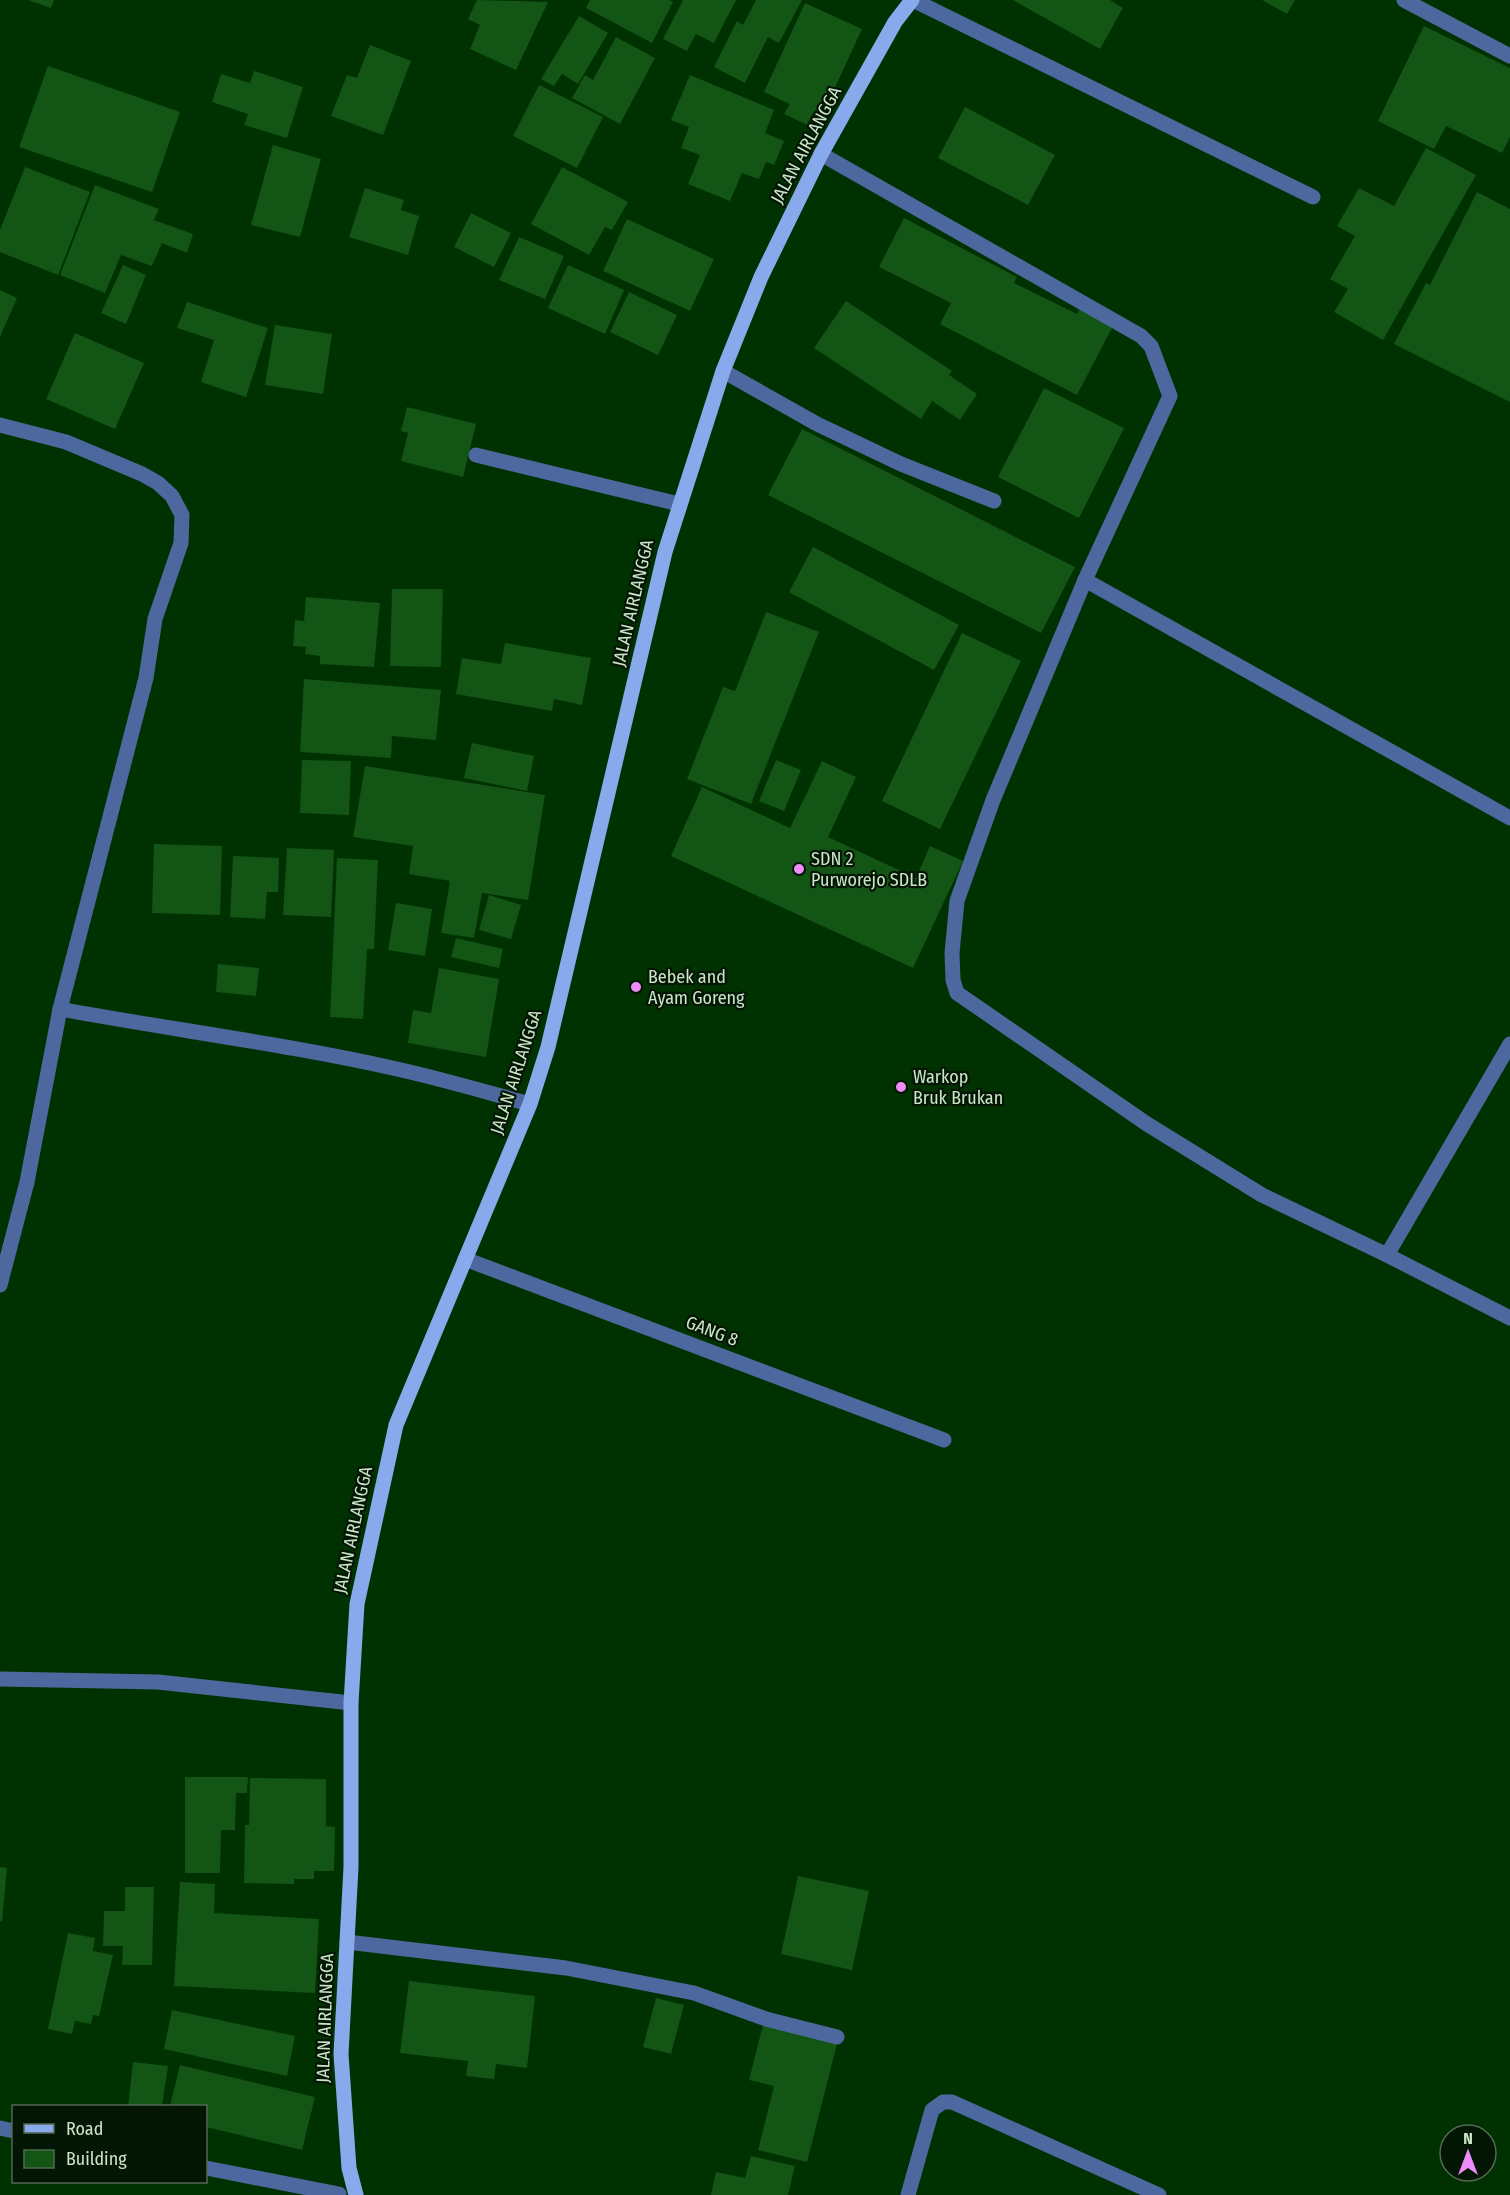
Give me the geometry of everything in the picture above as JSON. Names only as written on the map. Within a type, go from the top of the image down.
[{"type":"main road","name":"JALAN AIRLANGGA","points":[[356,2195],[349,2168],[341,2054],[351,1867],[351,1703],[357,1604],[396,1425],[530,1104],[548,1047],[665,552],[723,371],[760,277],[821,154],[895,22],[912,0]]},
{"type":"street","points":[[912,0],[1313,197]]},
{"type":"street","points":[[1404,0],[1510,56]]},
{"type":"street","points":[[821,154],[1141,336],[1151,346],[1170,396],[1085,580],[993,800],[957,902],[952,953],[953,980],[957,993],[1147,1124],[1262,1195],[1510,1318]]},
{"type":"street","points":[[723,371],[817,424],[901,464],[994,501]]},
{"type":"street","points":[[0,425],[66,442],[142,474],[158,483],[172,496],[182,515],[181,543],[155,618],[146,678],[60,1009],[27,1182],[0,1285]]},
{"type":"street","points":[[476,455],[679,504]]},
{"type":"street","points":[[1085,580],[1510,818]]},
{"type":"street","points":[[60,1009],[398,1069],[530,1104]]},
{"type":"street","points":[[1387,1255],[1510,1044]]},
{"type":"street","name":"GANG 8","points":[[465,1259],[944,1440]]},
{"type":"street","points":[[0,1679],[158,1682],[351,1703]]},
{"type":"street","points":[[347,1942],[589,1972],[694,1993],[766,2019],[837,2037]]},
{"type":"street","points":[[908,2195],[932,2110],[943,2102],[952,2102],[1160,2195]]},
{"type":"street","points":[[207,2168],[339,2195],[349,2168]]},
{"type":"building","points":[[28,0],[54,0],[51,8]]},
{"type":"building","points":[[477,0],[548,2],[516,70],[470,49],[480,25],[468,19]]},
{"type":"building","points":[[590,0],[669,0],[673,2],[652,43],[586,8]]},
{"type":"building","points":[[683,0],[736,0],[714,43],[696,34],[687,51],[663,39]]},
{"type":"building","points":[[756,0],[802,0],[779,43],[768,37],[745,83],[714,67],[737,21],[743,25]]},
{"type":"building","points":[[1013,0],[1110,0],[1123,8],[1100,49]]},
{"type":"building","points":[[1262,0],[1295,0],[1287,14]]},
{"type":"building","points":[[805,3],[862,29],[821,118],[812,114],[807,125],[784,114],[790,104],[764,92]]},
{"type":"building","points":[[579,16],[608,33],[578,84],[562,74],[554,86],[541,79]]},
{"type":"building","points":[[1424,26],[1510,68],[1510,137],[1502,153],[1446,126],[1434,149],[1378,121]]},
{"type":"building","points":[[616,37],[655,58],[620,124],[572,98],[585,75],[593,80]]},
{"type":"building","points":[[370,45],[411,61],[383,135],[331,116],[347,75],[357,78]]},
{"type":"building","points":[[48,66],[180,112],[152,192],[19,147]]},
{"type":"building","points":[[254,71],[303,87],[287,138],[244,125],[248,114],[212,102],[221,74],[250,83]]},
{"type":"building","points":[[690,75],[774,110],[765,133],[784,141],[774,165],[766,162],[759,179],[742,173],[730,201],[688,184],[700,155],[681,148],[689,127],[671,120]]},
{"type":"building","points":[[539,85],[603,117],[577,168],[513,136]]},
{"type":"building","points":[[965,107],[1055,155],[1028,205],[938,158]]},
{"type":"building","points":[[273,145],[321,159],[300,237],[251,225]]},
{"type":"building","points":[[1426,148],[1476,175],[1383,340],[1334,312],[1348,289],[1330,279],[1355,236],[1337,226],[1359,188],[1394,206]]},
{"type":"building","points":[[25,167],[90,192],[58,275],[0,252],[0,230]]},
{"type":"building","points":[[562,167],[628,202],[612,230],[605,227],[589,255],[531,224]]},
{"type":"building","points":[[95,185],[159,209],[154,220],[193,234],[187,253],[162,243],[152,266],[121,255],[105,293],[60,275]]},
{"type":"building","points":[[365,188],[404,200],[401,210],[419,216],[408,255],[349,237]]},
{"type":"building","points":[[1477,192],[1510,209],[1510,402],[1394,344],[1426,283],[1430,285]]},
{"type":"building","points":[[471,213],[511,233],[494,267],[454,247]]},
{"type":"building","points":[[904,218],[1017,277],[1014,283],[1077,314],[1080,308],[1113,326],[1077,395],[940,324],[951,303],[879,267]]},
{"type":"building","points":[[627,219],[714,259],[690,311],[603,271]]},
{"type":"building","points":[[519,237],[564,256],[545,299],[499,280]]},
{"type":"building","points":[[123,265],[146,275],[126,324],[101,313]]},
{"type":"building","points":[[568,265],[624,290],[605,334],[548,308]]},
{"type":"building","points":[[0,290],[17,298],[0,337]]},
{"type":"building","points":[[629,292],[677,315],[658,355],[610,332]]},
{"type":"building","points":[[846,301],[952,371],[949,375],[977,394],[960,420],[932,401],[921,419],[814,348]]},
{"type":"building","points":[[187,302],[268,328],[246,397],[201,382],[214,340],[177,328]]},
{"type":"building","points":[[275,325],[332,334],[323,394],[265,385]]},
{"type":"building","points":[[75,333],[144,363],[115,429],[46,399]]},
{"type":"building","points":[[1044,388],[1124,428],[1079,518],[998,477]]},
{"type":"building","points":[[407,407],[476,424],[463,477],[401,461],[408,433],[401,431]]},
{"type":"building","points":[[802,429],[1075,567],[1041,633],[768,495]]},
{"type":"building","points":[[813,547],[959,625],[934,670],[789,592]]},
{"type":"building","points":[[392,589],[443,589],[441,667],[390,666]]},
{"type":"building","points":[[306,597],[380,603],[374,667],[320,664],[320,656],[305,654],[306,647],[293,646],[295,620],[304,621]]},
{"type":"building","points":[[766,612],[819,632],[751,804],[687,779],[723,687],[735,691]]},
{"type":"building","name":"SDN 2 Purworejo SDLB","points":[[962,633],[1021,661],[940,829],[882,801]]},
{"type":"building","points":[[505,643],[591,658],[582,705],[554,699],[552,711],[456,694],[462,658],[501,664]]},
{"type":"building","points":[[304,679],[441,690],[436,740],[392,736],[391,758],[300,752]]},
{"type":"building","points":[[472,743],[534,756],[527,791],[464,778]]},
{"type":"building","points":[[302,760],[351,761],[349,815],[300,813]]},
{"type":"building","name":"SDN 2 Purworejo SDLB","points":[[776,760],[801,770],[784,811],[759,801]]},
{"type":"building","name":"SDN 2 Purworejo SDLB","points":[[822,761],[856,777],[828,837],[916,878],[930,846],[963,861],[913,968],[671,856],[702,787],[790,828]]},
{"type":"building","points":[[365,766],[545,795],[528,900],[482,893],[474,938],[441,933],[450,881],[409,874],[413,846],[353,837]]},
{"type":"building","points":[[154,844],[222,846],[220,915],[152,913]]},
{"type":"building","points":[[287,848],[334,850],[331,917],[283,915]]},
{"type":"building","points":[[233,856],[279,858],[278,892],[267,892],[265,919],[230,917]]},
{"type":"building","points":[[337,858],[378,860],[374,949],[367,949],[363,1019],[330,1017]]},
{"type":"building","points":[[489,895],[521,905],[511,939],[479,930]]},
{"type":"building","points":[[396,903],[432,909],[425,956],[388,950]]},
{"type":"building","points":[[456,938],[503,949],[499,968],[451,957]]},
{"type":"building","points":[[218,964],[259,968],[256,996],[216,992]]},
{"type":"building","points":[[439,968],[499,979],[486,1057],[408,1043],[413,1010],[431,1013]]},
{"type":"building","points":[[185,1777],[248,1777],[247,1793],[236,1793],[235,1830],[221,1830],[220,1873],[185,1873]]},
{"type":"building","points":[[250,1778],[326,1779],[326,1826],[335,1827],[334,1871],[314,1871],[314,1879],[294,1879],[294,1884],[244,1883],[245,1825],[249,1825]]},
{"type":"building","points":[[0,1867],[7,1868],[2,1921],[0,1921]]},
{"type":"building","points":[[798,1876],[869,1891],[852,1970],[781,1954]]},
{"type":"building","points":[[180,1882],[215,1884],[214,1913],[319,1919],[315,1993],[174,1986]]},
{"type":"building","points":[[125,1887],[154,1887],[152,1965],[122,1965],[123,1946],[103,1946],[104,1911],[125,1911]]},
{"type":"building","points":[[68,1933],[95,1938],[93,1951],[113,1955],[99,2016],[93,2015],[91,2024],[75,2021],[72,2034],[48,2029]]},
{"type":"building","points":[[409,1981],[535,1996],[527,2068],[496,2064],[494,2079],[466,2076],[468,2061],[400,2053]]},
{"type":"building","points":[[656,1998],[684,2005],[671,2054],[643,2047]]},
{"type":"building","points":[[172,2010],[295,2036],[287,2076],[164,2049]]},
{"type":"building","points":[[763,2025],[837,2044],[807,2162],[758,2150],[774,2086],[749,2080]]},
{"type":"building","points":[[133,2062],[168,2066],[162,2105],[128,2105]]},
{"type":"building","points":[[180,2065],[315,2097],[302,2150],[207,2127],[207,2105],[170,2105]]},
{"type":"building","points":[[751,2156],[795,2166],[788,2195],[711,2195],[716,2172],[745,2178]]},
{"type":"place","name":"SDN 2 Purworejo SDLB","points":[[799,869]]},
{"type":"place","name":"Bebek and Ayam Goreng","points":[[636,987]]},
{"type":"place","name":"Warkop Bruk Brukan","points":[[901,1087]]}]
